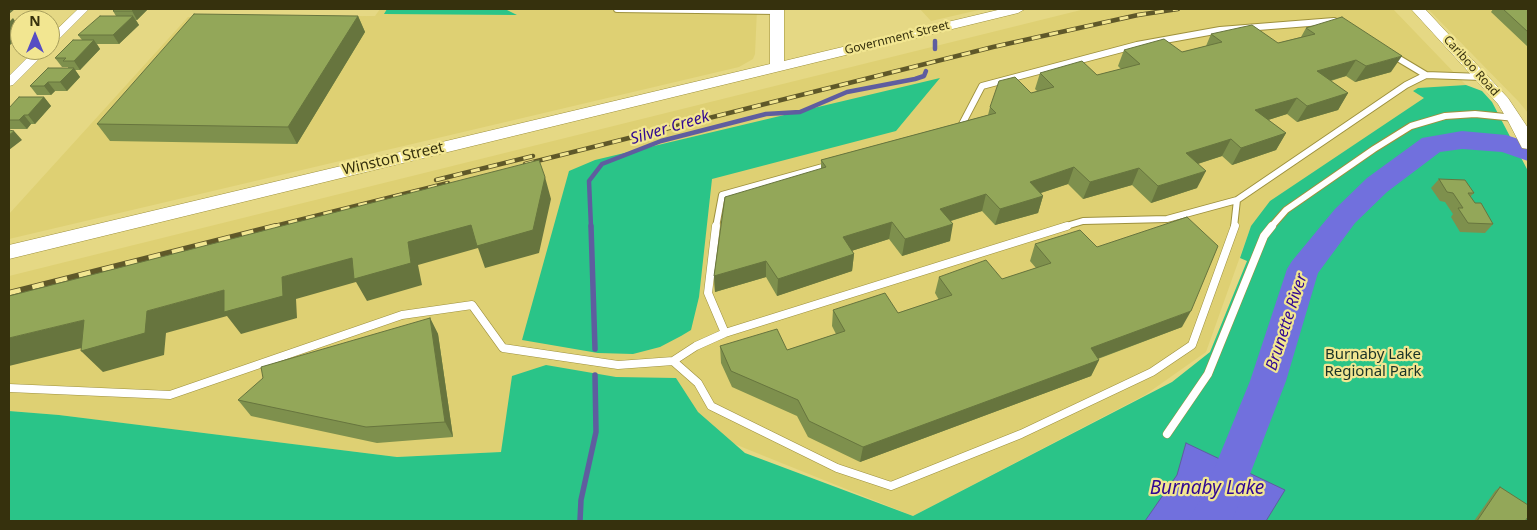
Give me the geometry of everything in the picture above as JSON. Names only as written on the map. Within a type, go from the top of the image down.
[{"type":"street","points":[[60,32],[84,9]]},
{"type":"street","name":"Government Street","points":[[776,68],[1018,9]]},
{"type":"street","name":"Cariboo Road","points":[[1418,9],[1482,76],[1519,130]]},
{"type":"street","points":[[776,68],[777,10]]},
{"type":"street","points":[[9,82],[32,60]]},
{"type":"street","name":"Winston Street","points":[[9,252],[776,68]]},
{"type":"lane","points":[[617,9],[777,10]]},
{"type":"lane","points":[[951,132],[960,130],[982,86],[1137,45],[1220,30],[1337,21],[1345,26]]},
{"type":"lane","points":[[1385,51],[1426,75]]},
{"type":"lane","points":[[9,388],[170,395],[402,315],[472,305],[503,348],[618,366],[673,361],[696,346],[725,333],[1084,221],[1167,220],[1237,200],[1406,85],[1426,75],[1482,76]]},
{"type":"lane","points":[[1167,434],[1208,374],[1264,236],[1286,210],[1374,148],[1411,126],[1445,116],[1475,114],[1519,130]]},
{"type":"lane","points":[[725,333],[708,293],[714,239],[722,195],[837,163]]},
{"type":"lane","points":[[673,361],[698,384],[711,406],[837,468],[891,486],[1021,434],[1152,372],[1192,345],[1234,232],[1237,200]]},
{"type":"shaded area","points":[[380,9],[757,9],[755,54],[753,59],[739,67],[9,239],[9,214],[188,17],[375,16]]},
{"type":"shaded area","points":[[920,9],[983,9],[931,21]]},
{"type":"shaded area","points":[[1085,9],[1393,9],[1466,85],[1451,86],[1251,226],[1206,352],[1145,395],[913,516],[655,412],[501,452],[397,457],[59,415],[9,411],[9,276]]},
{"type":"shaded area","points":[[1428,9],[1528,9],[1528,113],[1519,102]]},
{"type":"green space","points":[[387,9],[505,9],[517,15],[384,14]]},
{"type":"green space","points":[[940,78],[896,131],[712,179],[699,297],[691,330],[660,347],[633,354],[598,353],[522,340],[569,171],[595,160]]},
{"type":"green space","name":"Burnaby Lake Regional Park","points":[[1466,85],[1482,91],[1492,102],[1528,171],[1528,521],[9,521],[9,411],[59,415],[397,457],[501,452],[512,376],[546,365],[616,377],[676,378],[698,412],[745,453],[913,516],[1172,382],[1210,352],[1247,261],[1240,258],[1251,226],[1270,201],[1424,98],[1413,91],[1418,88]]},
{"type":"water","name":"Burnaby Lake","points":[[1186,443],[1285,490],[1266,521],[1145,521],[1177,475]]},
{"type":"building","points":[[115,9],[134,9],[132,11],[113,11]]},
{"type":"building","points":[[1503,9],[1528,9],[1528,32]]},
{"type":"building","points":[[194,14],[358,16],[288,127],[97,124]]},
{"type":"building","points":[[100,16],[133,16],[113,35],[78,35]]},
{"type":"building","points":[[1342,17],[1402,56],[1366,66],[1356,60],[1317,71],[1348,93],[1307,106],[1297,98],[1255,110],[1286,133],[1241,148],[1231,139],[1186,153],[1206,171],[1158,186],[1139,168],[1090,182],[1074,167],[1030,182],[1043,196],[1000,209],[986,194],[940,209],[953,224],[905,239],[892,222],[843,237],[854,254],[778,279],[766,261],[714,276],[725,197],[826,167],[821,160],[996,113],[990,107],[999,81],[1015,77],[1031,93],[1054,87],[1040,73],[1082,61],[1097,75],[1140,64],[1124,50],[1164,39],[1182,52],[1222,42],[1211,34],[1252,25],[1278,43],[1315,34],[1306,28]]},
{"type":"building","points":[[73,40],[94,40],[74,61],[63,61],[66,58],[60,58],[60,53]]},
{"type":"building","points":[[48,68],[74,68],[60,82],[48,82],[44,86],[30,86]]},
{"type":"building","points":[[19,97],[44,97],[28,115],[24,115],[19,120],[9,120],[9,108]]},
{"type":"building","points":[[539,160],[545,177],[533,230],[477,246],[471,225],[408,242],[411,263],[354,279],[352,258],[282,277],[283,296],[224,312],[224,290],[147,311],[145,333],[81,351],[84,320],[9,338],[9,296]]},
{"type":"building","points":[[1439,179],[1465,180],[1474,193],[1468,193],[1475,203],[1481,203],[1493,224],[1468,223],[1458,208],[1463,208],[1453,193],[1447,192]]},
{"type":"building","points":[[1187,217],[1218,246],[1191,311],[1091,348],[1099,360],[863,447],[809,421],[798,400],[731,371],[720,346],[777,329],[787,350],[845,331],[833,310],[885,293],[898,313],[952,295],[939,277],[986,260],[1002,279],[1051,263],[1035,244],[1080,230],[1097,247]]},
{"type":"building","points":[[430,318],[445,422],[366,427],[238,400],[263,378],[261,367]]},
{"type":"building","points":[[1500,487],[1528,505],[1528,517],[1525,521],[1477,521]]},
{"type":"waterway","name":"Silver Creek","points":[[935,41],[935,49]]},
{"type":"waterway","name":"Silver Creek","points":[[591,227],[589,181],[602,164],[661,141],[766,114],[800,112],[847,92],[915,79],[924,76],[926,71]]},
{"type":"waterway","name":"Brunette River","points":[[1209,521],[1218,508],[1268,381],[1303,269],[1345,216],[1377,185],[1432,144],[1462,140],[1506,144],[1528,152]]},
{"type":"waterway","name":"Silver Creek","points":[[591,226],[595,349]]},
{"type":"waterway","name":"Silver Creek","points":[[580,521],[581,500],[596,432],[595,375]]},
{"type":"railway","points":[[525,164],[993,47],[1138,15],[1178,9]]},
{"type":"railway","points":[[436,180],[533,156]]},
{"type":"railway","points":[[271,227],[448,183]]},
{"type":"railway","points":[[9,293],[276,226]]}]
